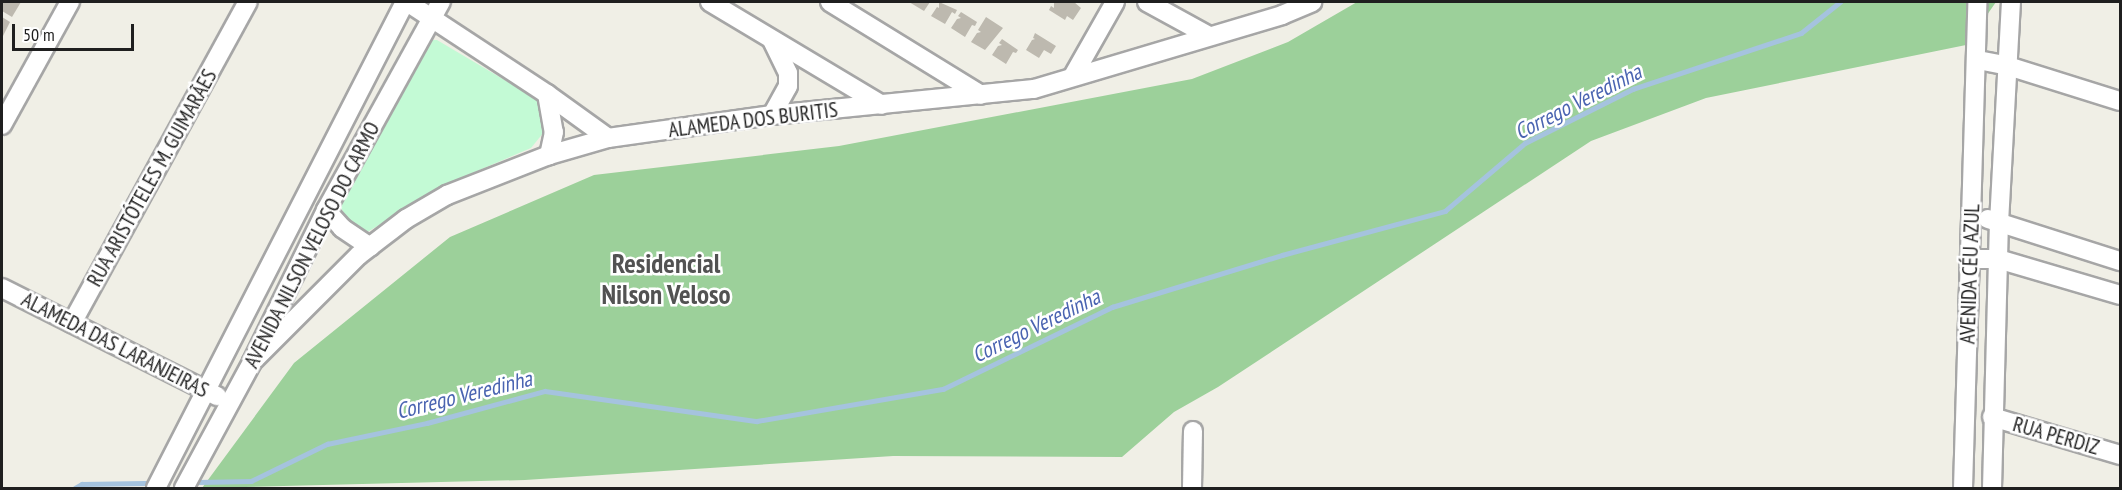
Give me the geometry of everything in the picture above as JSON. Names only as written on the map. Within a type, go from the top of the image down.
[{"type":"street","points":[[2,125],[70,2]]},
{"type":"street","name":"RUA ARISTÓTELES M. GUIMARÃES","points":[[72,323],[249,2]]},
{"type":"street","points":[[406,2],[437,10],[608,138]]},
{"type":"street","name":"AVENIDA NILSON VELOSO DO CARMO","points":[[156,489],[406,2]]},
{"type":"street","points":[[710,2],[882,105]]},
{"type":"street","points":[[830,2],[981,96]]},
{"type":"street","points":[[1073,76],[1115,2]]},
{"type":"street","points":[[1147,2],[1209,36]]},
{"type":"street","name":"ALAMEDA DOS BURITIS","points":[[252,362],[370,247],[406,219],[447,195],[549,155],[608,138],[771,115],[1034,89],[1209,36],[1286,8],[1312,2]]},
{"type":"street","name":"AVENIDA CÉU AZUL","points":[[1963,489],[1978,60],[1977,2]]},
{"type":"street","name":"AVENIDA CÉU AZUL","points":[[1992,489],[1992,417],[1999,224],[2011,2]]},
{"type":"street","name":"AVENIDA NILSON VELOSO DO CARMO","points":[[184,489],[252,362],[326,210],[437,10]]},
{"type":"street","points":[[771,38],[788,73],[788,86],[771,115]]},
{"type":"street","points":[[1978,60],[2008,66],[2121,102]]},
{"type":"street","points":[[547,94],[554,132],[549,155]]},
{"type":"street","points":[[326,210],[342,228],[370,247]]},
{"type":"street","points":[[1972,211],[1999,224],[2121,261]]},
{"type":"street","points":[[1970,259],[1998,259],[2121,295]]},
{"type":"street","name":"ALAMEDA DAS LARANJEIRAS","points":[[2,288],[229,402]]},
{"type":"street","name":"RUA PERDIZ","points":[[1992,417],[2121,455]]},
{"type":"street","points":[[1192,489],[1193,431]]},
{"type":"green space","points":[[1357,2],[1996,2],[1966,45],[1706,98],[1591,141],[1218,387],[1174,412],[1122,457],[893,456],[525,480],[202,488],[294,363],[450,237],[594,175],[839,146],[1192,79],[1288,42]]},
{"type":"green space","points":[[437,40],[540,101],[546,117],[544,132],[531,148],[451,182],[364,234],[351,225],[338,203],[426,43]]},
{"type":"building","points":[[2,2],[21,2],[12,17],[2,11]]},
{"type":"building","points":[[909,2],[930,2],[924,11]]},
{"type":"building","points":[[939,2],[957,10],[955,14],[952,12],[945,24],[931,16],[937,7],[939,8]]},
{"type":"building","points":[[1054,2],[1074,2],[1081,8],[1073,20],[1067,16],[1065,20],[1049,10],[1051,6],[1054,8]]},
{"type":"building","points":[[961,12],[977,22],[975,26],[972,25],[965,37],[951,28],[957,19],[961,18],[958,16]]},
{"type":"building","points":[[2,17],[10,22],[2,38]]},
{"type":"building","points":[[986,17],[1003,28],[985,50],[971,42],[977,33],[981,32],[978,30]]},
{"type":"building","points":[[1035,33],[1056,46],[1051,54],[1044,50],[1039,58],[1026,50],[1035,39],[1033,38]]},
{"type":"building","points":[[1002,39],[1018,50],[1016,53],[1013,52],[1006,64],[992,55],[998,46],[1002,45],[999,43]]},
{"type":"waterway","name":"Corrego Veredinha","points":[[198,482],[251,481],[327,444],[427,423],[545,391],[757,421],[943,389],[1112,307],[1282,255],[1445,211],[1525,143],[1633,89],[1801,33],[1840,2]]},
{"type":"waterway","name":"Corrego Veredinha","points":[[75,488],[82,484],[145,483]]},
{"type":"district","name":"Residencial Nilson Veloso","points":[[666,278]]}]
